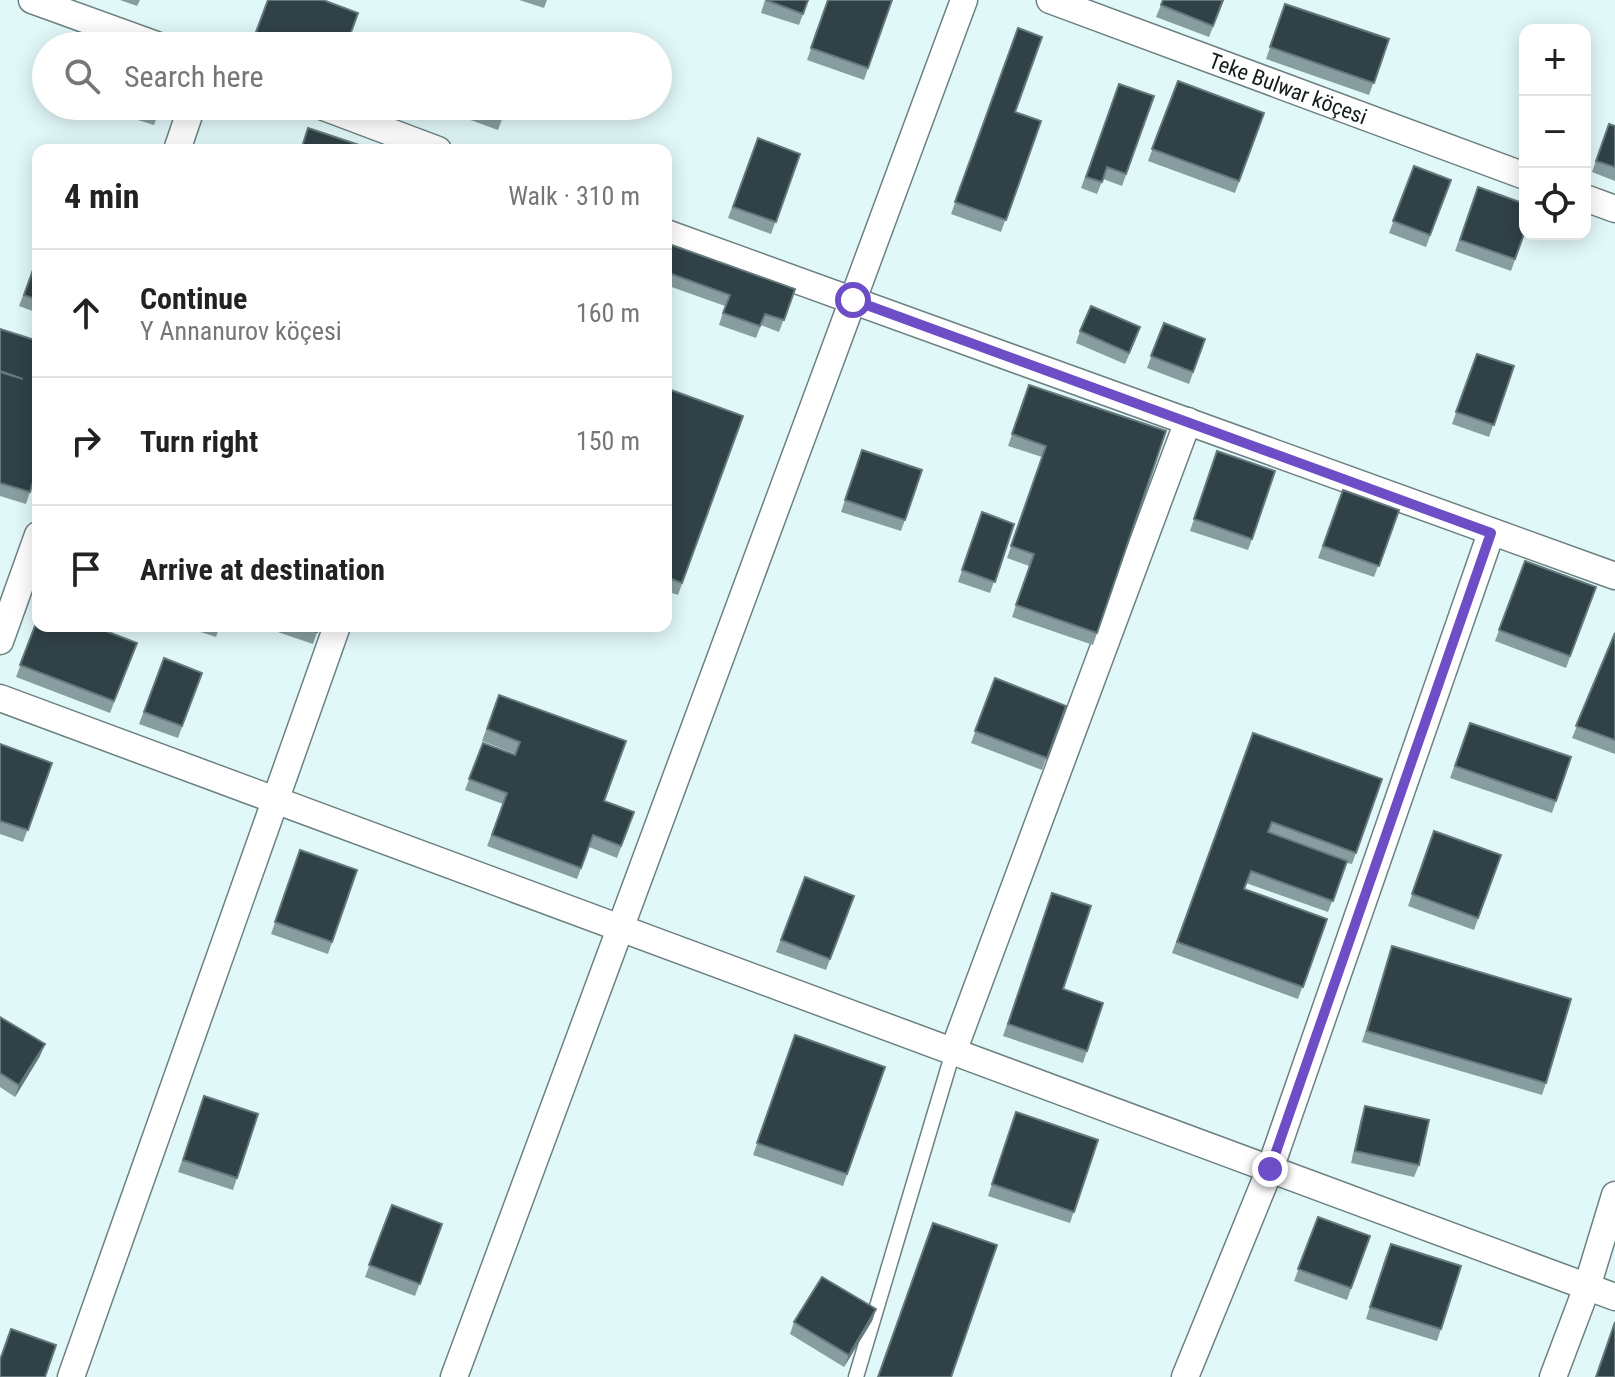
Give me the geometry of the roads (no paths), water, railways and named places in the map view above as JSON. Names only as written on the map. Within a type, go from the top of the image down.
[{"type":"street","points":[[32,0],[120,32]]},
{"type":"street","points":[[454,1377],[964,0]]},
{"type":"street","name":"Teke Bulwar köçesi","points":[[1050,0],[1519,174]]},
{"type":"street","points":[[179,144],[187,120]]},
{"type":"street","points":[[358,120],[422,144]]},
{"type":"street","points":[[1591,200],[1615,209]]},
{"type":"street","points":[[672,235],[1615,576]]},
{"type":"street","points":[[953,1052],[1188,421]]},
{"type":"street","points":[[1185,1377],[1270,1169],[1491,533]]},
{"type":"street","points":[[0,641],[32,552]]},
{"type":"street","points":[[71,1377],[335,632]]},
{"type":"street","points":[[0,698],[621,925],[953,1052],[1615,1297]]},
{"type":"street","points":[[1553,1377],[1587,1287],[1615,1195]]},
{"type":"lane","points":[[856,1377],[953,1052]]}]
